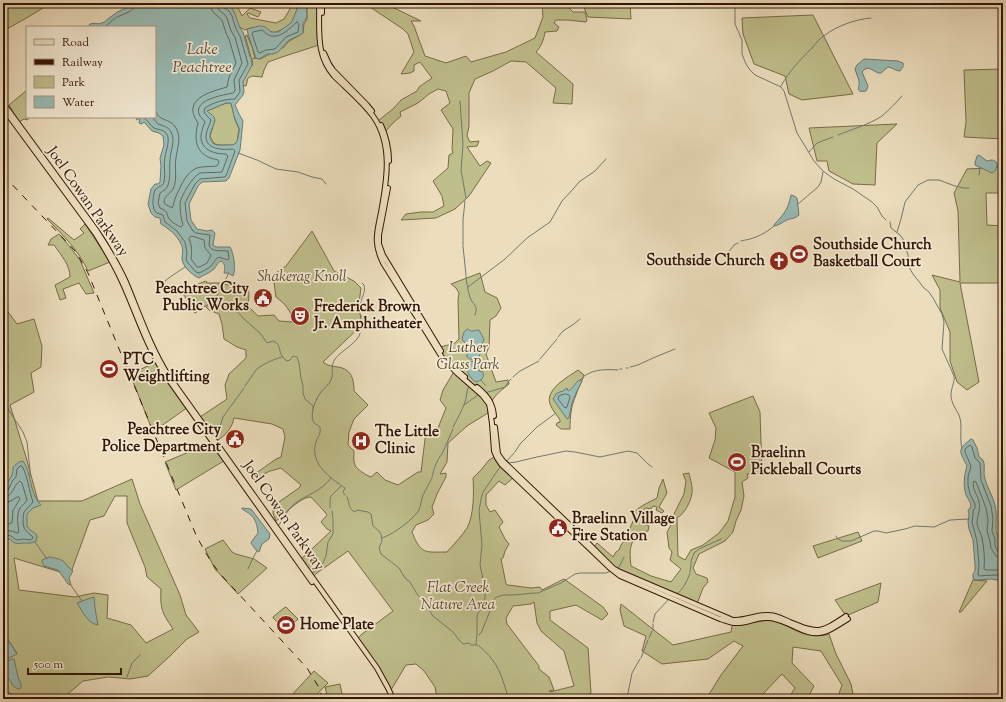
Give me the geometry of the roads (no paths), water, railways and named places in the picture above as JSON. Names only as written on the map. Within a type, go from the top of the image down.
[{"type":"main road","points":[[320,3],[322,18],[322,45],[329,64],[336,74],[367,105],[380,123],[389,152],[388,188],[380,223],[377,232],[376,244],[378,251],[383,263],[443,359],[482,395],[489,404],[494,450],[500,464],[614,572],[626,578],[734,623],[768,618],[779,620],[803,631],[821,633],[828,631],[847,617],[826,628],[818,630],[805,628],[774,616],[764,615],[744,620],[733,620],[618,571],[505,464],[498,454],[494,410],[491,404],[484,393],[445,358],[381,251],[379,241],[380,223],[375,217],[382,214]]},
{"type":"main road","points":[[320,3],[320,46],[325,62],[334,76],[373,117],[383,139],[386,156],[386,175],[382,214]]},
{"type":"main road","name":"Joel Cowan Parkway","points":[[3,103],[108,248],[118,266],[153,348],[168,375],[376,668],[388,688],[392,699]]},
{"type":"main road","name":"Joel Cowan Parkway","points":[[3,108],[105,250],[123,283],[150,350],[166,376],[374,669],[392,699]]},
{"type":"main road","points":[[380,223],[387,219],[382,214]]},
{"type":"water","name":"Lake Peachtree","points":[[134,3],[224,3],[232,8],[243,32],[250,57],[252,59],[252,65],[243,82],[243,95],[235,105],[243,121],[240,150],[229,178],[226,181],[202,182],[198,186],[189,204],[191,220],[197,229],[207,231],[212,230],[215,233],[213,245],[216,247],[230,247],[233,253],[234,262],[233,276],[228,273],[224,273],[225,268],[223,262],[221,261],[214,269],[199,278],[194,275],[186,268],[183,262],[181,244],[177,238],[170,230],[161,224],[160,218],[155,217],[151,213],[148,204],[151,189],[155,184],[160,182],[160,158],[164,145],[163,136],[152,131],[144,122],[142,124],[139,123],[140,118],[156,118],[156,26],[89,26],[91,23],[99,24],[103,22],[117,12]],"holes":[[[226,103],[231,103],[234,117],[239,127],[237,142],[232,145],[214,144],[211,141],[210,134],[215,120],[214,117],[207,111]]]},
{"type":"water","name":"Lake Peachtree","points":[[298,3],[306,3],[307,17],[303,23],[303,33],[289,40],[278,52],[267,54],[259,59],[256,58],[247,29],[262,26],[271,32],[278,32],[291,23]]},
{"type":"water","points":[[864,59],[898,61],[903,63],[903,67],[900,71],[888,67],[881,73],[869,68],[865,69],[862,72],[868,86],[866,91],[860,91],[858,89],[859,81],[855,69]]},
{"type":"water","points":[[979,155],[987,161],[994,160],[997,163],[996,169],[992,173],[975,165],[977,156]]},
{"type":"water","points":[[791,195],[797,198],[799,215],[774,226],[789,204]]},
{"type":"water","points":[[467,329],[472,331],[479,330],[484,339],[479,359],[473,360],[467,357],[467,353],[472,349],[462,339],[464,332]]},
{"type":"water","points":[[469,362],[479,362],[479,371],[483,372],[482,379],[476,382],[469,376],[468,371]]},
{"type":"water","points":[[580,380],[582,381],[572,403],[569,418],[567,419],[553,399],[557,393],[567,388],[568,391]]},
{"type":"water","points":[[971,439],[977,448],[979,457],[983,461],[984,476],[996,508],[996,532],[999,545],[1003,551],[1003,578],[995,580],[973,579],[975,565],[973,540],[968,522],[968,510],[971,505],[964,488],[967,466],[961,454],[961,449],[963,446]]},
{"type":"water","points":[[23,461],[28,472],[34,495],[41,505],[33,508],[27,514],[27,526],[36,534],[36,541],[31,543],[14,543],[10,539],[3,541],[3,498],[4,490],[12,474],[13,467],[19,462]]},
{"type":"water","points":[[242,508],[251,509],[270,534],[269,539],[262,544],[259,552],[251,543],[258,533],[257,525],[252,516]]},
{"type":"water","points":[[49,557],[61,560],[73,571],[69,578],[71,585],[68,584],[58,570],[44,566],[42,560]]},
{"type":"water","points":[[94,597],[98,625],[88,620],[77,603]]},
{"type":"water","points":[[3,632],[17,654],[3,661]]},
{"type":"water","points":[[14,659],[21,684],[21,688],[19,689],[13,686],[10,680],[3,676],[3,665]]},
{"type":"waterway","points":[[734,3],[735,24],[742,40],[742,54],[750,70],[755,75],[781,87],[784,91],[797,133],[814,161],[823,171],[872,202],[886,220]]},
{"type":"waterway","points":[[781,86],[795,66],[823,36],[847,24],[871,18]]},
{"type":"waterway","points":[[252,59],[256,58]]},
{"type":"waterway","points":[[838,135],[882,116],[902,96]]},
{"type":"waterway","points":[[460,101],[463,144]]},
{"type":"waterway","points":[[809,152],[817,143],[833,137]]},
{"type":"waterway","points":[[463,145],[461,170],[466,198]]},
{"type":"waterway","points":[[238,153],[276,169],[298,172],[322,179],[326,184]]},
{"type":"waterway","points":[[468,287],[505,259],[527,238],[550,222],[562,201],[579,182],[595,171],[606,159]]},
{"type":"waterway","points":[[979,175],[980,168]]},
{"type":"waterway","points":[[798,204],[818,187],[821,182],[823,172]]},
{"type":"waterway","points":[[897,232],[905,202],[918,185],[928,180],[939,180],[955,186],[969,188]]},
{"type":"waterway","points":[[463,245],[465,201]]},
{"type":"waterway","points":[[890,222],[891,228],[903,239],[908,255],[910,269],[924,288],[929,292],[942,314],[944,322],[942,349],[954,376],[951,398],[960,419],[962,448]]},
{"type":"waterway","points":[[746,240],[761,235],[774,226]]},
{"type":"waterway","points":[[741,241],[745,240]]},
{"type":"waterway","points":[[728,253],[734,245],[738,243]]},
{"type":"waterway","points":[[463,246],[466,275]]},
{"type":"waterway","points":[[163,283],[185,267]]},
{"type":"waterway","points":[[228,274],[219,289],[216,300],[218,303],[233,307],[260,333],[267,343],[273,341],[276,342],[282,355],[287,361],[293,356],[297,357],[303,393],[305,399],[313,406],[313,409]]},
{"type":"waterway","points":[[466,276],[470,298],[476,308],[475,315]]},
{"type":"waterway","points":[[345,495],[343,492],[345,488],[327,475],[315,457],[316,442],[320,434],[320,427],[315,424],[312,414],[317,398],[331,380],[335,359],[354,343],[359,336],[361,325],[360,306],[364,293],[364,285],[362,283]]},
{"type":"waterway","points":[[212,287],[218,289]]},
{"type":"waterway","points":[[558,337],[563,331],[580,319]]},
{"type":"waterway","points":[[3,336],[7,346],[7,362]]},
{"type":"waterway","points":[[540,359],[557,339]]},
{"type":"waterway","points":[[630,367],[675,349]]},
{"type":"waterway","points":[[245,386],[258,368],[268,362],[282,357]]},
{"type":"waterway","points":[[513,377],[520,371],[539,361]]},
{"type":"waterway","points":[[8,366],[6,402],[8,409],[23,432],[27,442],[30,476]]},
{"type":"waterway","points":[[580,380],[584,376],[593,372],[618,370]]},
{"type":"waterway","points":[[485,393],[505,387],[511,379]]},
{"type":"waterway","points":[[481,380],[485,385]]},
{"type":"waterway","points":[[453,427],[466,400],[469,386]]},
{"type":"waterway","points":[[217,440],[223,417],[244,388]]},
{"type":"waterway","points":[[464,405],[478,395]]},
{"type":"waterway","points":[[515,452],[520,444],[537,427],[556,413]]},
{"type":"waterway","points":[[432,477],[434,468],[453,429]]},
{"type":"waterway","points":[[507,463],[566,451],[600,457],[628,451],[637,453],[646,462]]},
{"type":"waterway","points":[[506,462],[514,453]]},
{"type":"waterway","points":[[647,463],[652,467]]},
{"type":"waterway","points":[[476,644],[477,615],[485,598],[485,588],[480,565],[482,545],[479,511],[483,492],[500,467]]},
{"type":"waterway","points":[[279,525],[294,504],[319,490],[331,478]]},
{"type":"waterway","points":[[382,538],[402,527],[416,514],[419,510],[423,495],[432,478]]},
{"type":"waterway","points":[[330,508],[331,496],[341,486]]},
{"type":"waterway","points":[[347,497],[350,508],[353,511],[355,512],[357,510],[371,514],[373,526],[381,534],[382,541],[379,548],[381,554],[399,568],[433,616],[453,632],[463,644],[469,643],[471,645],[479,646],[493,660],[501,675],[509,699]]},
{"type":"waterway","points":[[332,511],[333,519]]},
{"type":"waterway","points":[[836,536],[842,541],[851,541],[874,531],[886,533],[915,526],[934,527],[950,520],[969,519]]},
{"type":"waterway","points":[[312,573],[319,568],[326,556],[328,542],[333,534],[333,520]]},
{"type":"waterway","points":[[690,572],[691,561],[694,553],[699,549],[721,539]]},
{"type":"waterway","points":[[35,542],[47,559]]},
{"type":"waterway","points":[[248,569],[257,551]]},
{"type":"waterway","points":[[616,569],[619,567],[624,557]]},
{"type":"waterway","points":[[538,593],[561,583],[575,574],[606,573],[611,571]]},
{"type":"waterway","points":[[677,594],[682,589],[690,573]]},
{"type":"waterway","points":[[997,580],[1003,587]]},
{"type":"waterway","points":[[70,584],[82,601]]},
{"type":"waterway","points":[[479,635],[495,598],[504,595],[537,593]]},
{"type":"waterway","points":[[653,622],[655,614],[669,599]]},
{"type":"waterway","points":[[653,624],[653,630]]},
{"type":"waterway","points":[[649,638],[652,631]]},
{"type":"waterway","points":[[641,658],[648,640]]},
{"type":"waterway","points":[[127,677],[132,663],[140,655]]},
{"type":"waterway","points":[[626,699],[632,673],[640,659]]},
{"type":"waterway","points":[[797,699],[798,695]]},
{"type":"railway","points":[[3,175],[76,252],[88,273],[196,535],[208,557],[223,577],[307,668],[318,686],[323,699]]},
{"type":"place","name":"Southside Church Basketball Court","points":[[799,254]]},
{"type":"place","name":"Southside Church","points":[[779,261]]},
{"type":"place","name":"Peachtree City Public Works","points":[[263,298]]},
{"type":"place","name":"Frederick Brown Jr. Amphitheater","points":[[300,316]]},
{"type":"place","name":"PTC Weightlifting","points":[[109,369]]},
{"type":"place","name":"Peachtree City Police Department","points":[[235,439]]},
{"type":"place","name":"The Little Clinic","points":[[361,441]]},
{"type":"place","name":"Braelinn Pickleball Courts","points":[[737,462]]},
{"type":"place","name":"Braelinn Village Fire Station","points":[[558,528]]},
{"type":"place","name":"Home Plate","points":[[286,625]]},
{"type":"park label","name":"Shakerag Knoll","points":[[302,277]]},
{"type":"park label","name":"Luther Glass Park","points":[[468,356]]},
{"type":"park label","name":"Flat Creek Nature Area","points":[[458,596]]}]
